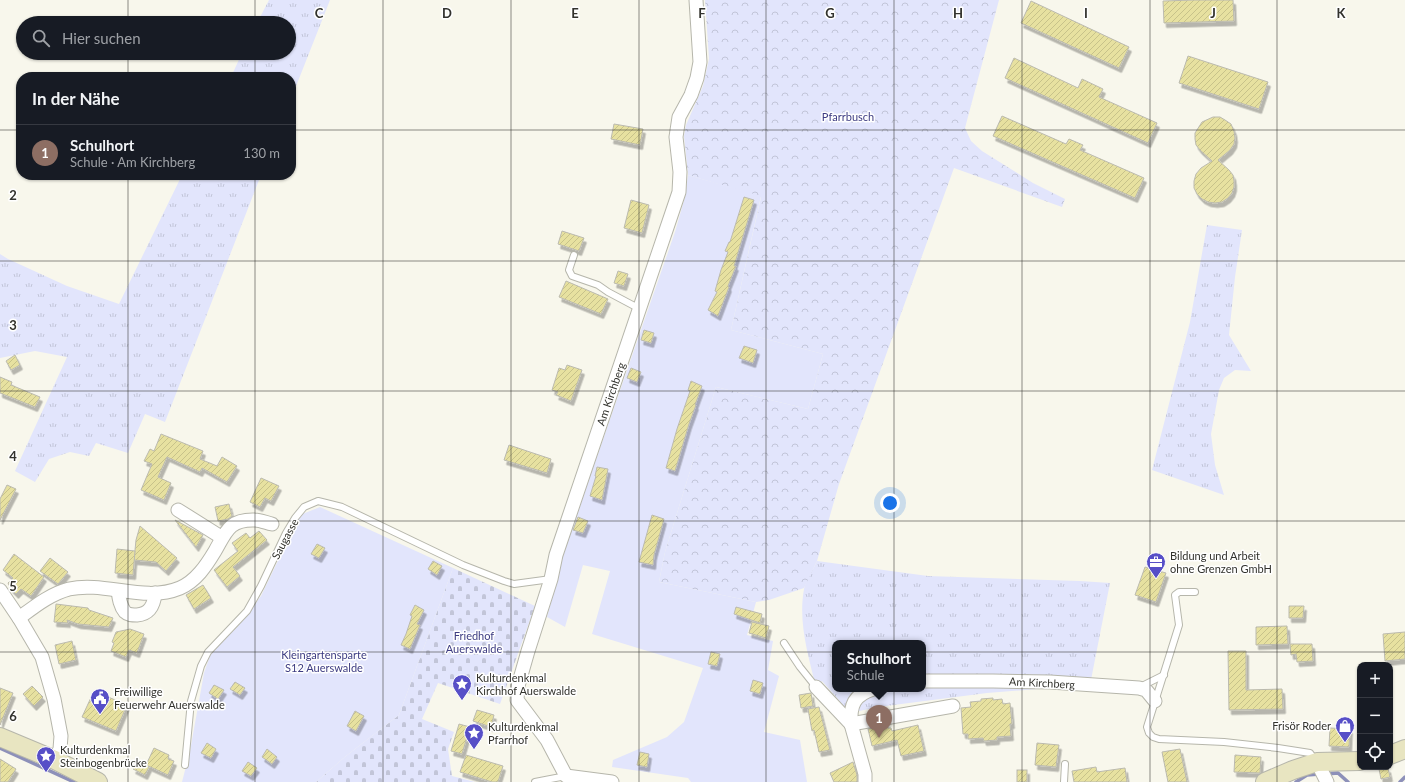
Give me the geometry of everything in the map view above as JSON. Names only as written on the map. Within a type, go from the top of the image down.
[{"type":"main road","points":[[0,737],[54,760],[98,782]]},
{"type":"main road","points":[[1393,754],[1405,749]]},
{"type":"main road","points":[[1265,782],[1293,770],[1323,773],[1357,762]]},
{"type":"street","name":"Am Kirchberg","points":[[566,776],[547,740],[518,700],[518,686],[551,579],[556,555],[679,192],[680,172],[676,137],[679,117],[691,95],[697,78],[700,62],[696,0]]},
{"type":"street","points":[[178,510],[221,537]]},
{"type":"street","points":[[19,618],[56,593],[69,589],[89,588],[155,593],[169,592],[193,580],[205,566],[216,549],[221,537],[230,527],[246,520],[256,520],[272,524]]},
{"type":"street","points":[[0,590],[19,618],[42,658],[54,699],[61,736],[60,749],[54,760]]},
{"type":"street","points":[[118,591],[121,605],[124,611],[129,615],[146,613],[151,608],[155,593]]},
{"type":"street","name":"Am Kirchberg","points":[[926,681],[1036,682],[1139,688]]},
{"type":"street","points":[[816,686],[850,724]]},
{"type":"street","points":[[1139,688],[1146,690],[1151,694],[1155,701]]},
{"type":"street","points":[[863,692],[853,703],[850,713],[850,724],[865,774],[865,782]]},
{"type":"street","points":[[850,724],[953,706]]},
{"type":"street","points":[[566,776],[612,782]]},
{"type":"lane","points":[[574,254],[569,270],[572,276],[598,285],[640,309]]},
{"type":"lane","name":"Saugasse","points":[[185,765],[191,701],[201,666],[208,652],[247,611],[261,586],[294,518],[304,507],[318,501],[342,507],[463,565],[502,581],[514,584],[551,579]]},
{"type":"lane","points":[[1195,592],[1179,592],[1175,595],[1179,625],[1147,727],[1149,733],[1158,739],[1224,742],[1310,753],[1323,773]]},
{"type":"lane","points":[[784,643],[800,668],[816,686]]},
{"type":"lane","points":[[1139,688],[1164,675]]},
{"type":"lane","points":[[1064,782],[1065,764]]},
{"type":"lane","points":[[535,782],[566,776]]},
{"type":"green space","points":[[269,0],[330,0],[296,86],[296,72],[233,72],[239,60],[296,60],[296,16],[261,16]]},
{"type":"green space","name":"Pfarrbusch","points":[[705,0],[999,0],[965,128],[971,141],[982,151],[1033,183],[1065,199],[1062,207],[954,168],[839,484],[817,561],[804,588],[769,600],[756,602],[659,582],[665,552],[716,387],[808,409],[823,354],[731,330],[761,197],[688,175],[684,136],[686,125],[703,86],[709,59]]},
{"type":"green space","points":[[688,175],[761,196],[731,330],[823,354],[808,409],[716,387],[665,552],[659,582],[756,602],[747,635],[773,641],[768,670],[779,676],[764,732],[800,740],[807,782],[691,782],[688,778],[612,767],[613,760],[667,737],[684,722],[703,668],[592,634],[610,571],[583,565],[565,627],[547,617],[565,549],[675,232],[685,197]]},
{"type":"green space","points":[[180,180],[259,180],[165,422],[145,414],[128,453],[96,443],[89,456],[70,452],[49,459],[35,482],[15,471],[67,357],[35,351],[0,358],[0,254],[67,286],[119,304]]},
{"type":"green space","points":[[1207,225],[1242,230],[1229,335],[1251,371],[1235,370],[1224,378],[1219,390],[1211,434],[1215,465],[1224,495],[1152,470],[1190,322]]},
{"type":"green space","name":"Kleingartensparte S12 Auerswalde","points":[[320,507],[453,568],[399,715],[346,756],[316,782],[182,782],[190,751],[204,673],[211,653],[238,626],[261,596],[300,515]]},
{"type":"green space","points":[[817,561],[928,576],[1110,583],[1090,685],[987,693],[878,707],[850,713],[822,681],[816,687],[805,638],[802,614],[804,589]]},
{"type":"green space","name":"Friedhof Auerswalde","points":[[453,568],[535,606],[500,704],[438,683],[422,719],[454,732],[448,749],[452,776],[475,782],[316,782],[346,756],[399,715]]},
{"type":"building","points":[[1233,0],[1234,21],[1164,23],[1163,1]]},
{"type":"building","points":[[1031,1],[1129,47],[1119,68],[1021,23]]},
{"type":"building","points":[[1188,56],[1268,82],[1259,109],[1179,83]]},
{"type":"building","points":[[1014,58],[1078,88],[1082,79],[1103,89],[1099,97],[1157,123],[1148,143],[1005,78]]},
{"type":"building","points":[[1002,116],[1066,144],[1069,139],[1083,145],[1080,150],[1144,178],[1135,198],[993,136]]},
{"type":"building","points":[[1213,117],[1220,117],[1231,124],[1235,138],[1234,144],[1230,150],[1218,160],[1233,175],[1234,187],[1228,198],[1222,202],[1215,203],[1202,199],[1194,188],[1196,174],[1201,168],[1212,161],[1196,145],[1195,133],[1202,122]]},
{"type":"building","points":[[614,124],[643,129],[640,145],[611,139]]},
{"type":"building","points":[[744,197],[754,200],[734,266],[736,266],[718,316],[708,310],[717,292],[715,291],[728,252],[725,251],[730,242]]},
{"type":"building","points":[[631,200],[649,205],[642,233],[624,228]]},
{"type":"building","points":[[562,231],[584,238],[579,251],[558,244]]},
{"type":"building","points":[[618,271],[628,274],[624,286],[614,283]]},
{"type":"building","points":[[566,281],[608,299],[601,314],[559,297]]},
{"type":"building","points":[[644,330],[654,333],[651,343],[641,340]]},
{"type":"building","points":[[744,346],[757,350],[753,363],[739,358]]},
{"type":"building","points":[[15,355],[20,365],[11,370],[6,361]]},
{"type":"building","points":[[567,365],[582,370],[571,401],[556,395],[558,392],[552,390],[559,368],[565,370]]},
{"type":"building","points":[[631,368],[641,372],[637,382],[627,378]]},
{"type":"building","points":[[0,377],[12,382],[11,385],[40,397],[35,407],[0,393]]},
{"type":"building","points":[[691,381],[702,386],[675,471],[666,468],[690,391],[688,390]]},
{"type":"building","points":[[161,434],[203,451],[200,459],[217,466],[222,457],[237,466],[227,482],[202,468],[200,472],[167,457],[158,477],[171,483],[164,500],[141,490],[152,464],[144,461],[150,449],[154,451]]},
{"type":"building","points":[[509,445],[551,459],[547,473],[504,460]]},
{"type":"building","points":[[597,467],[608,469],[602,500],[590,496]]},
{"type":"building","points":[[261,478],[279,486],[271,501],[265,498],[260,507],[250,502]]},
{"type":"building","points":[[7,485],[16,489],[0,520],[0,499]]},
{"type":"building","points":[[229,504],[232,516],[228,519],[218,521],[215,507]]},
{"type":"building","points":[[652,515],[664,519],[654,555],[653,565],[639,562]]},
{"type":"building","points":[[578,517],[588,521],[583,533],[573,530]]},
{"type":"building","points":[[175,520],[203,535],[196,547]]},
{"type":"building","points":[[140,526],[177,558],[166,571],[156,562],[134,560],[136,540]]},
{"type":"building","points":[[259,531],[267,540],[233,567],[240,576],[227,587],[214,570],[238,551],[232,543],[246,533],[250,538]]},
{"type":"building","points":[[317,544],[325,548],[319,558],[311,554]]},
{"type":"building","points":[[117,549],[135,551],[133,575],[115,573]]},
{"type":"building","points":[[14,554],[44,577],[31,596],[21,589],[16,594],[8,583],[13,578],[3,570]]},
{"type":"building","points":[[50,558],[68,572],[58,584],[40,571]]},
{"type":"building","points":[[433,561],[442,566],[437,575],[428,569]]},
{"type":"building","points":[[1145,567],[1166,573],[1156,602],[1135,595]]},
{"type":"building","points":[[203,585],[211,598],[194,609],[186,595]]},
{"type":"building","points":[[56,604],[88,608],[89,610],[113,618],[109,627],[78,624],[67,620],[68,623],[54,622]]},
{"type":"building","points":[[415,605],[424,610],[417,624],[420,625],[410,649],[401,645],[412,616],[410,615]]},
{"type":"building","points":[[1289,606],[1304,606],[1303,618],[1289,618]]},
{"type":"building","points":[[736,607],[762,614],[760,623],[734,614]]},
{"type":"building","points":[[752,622],[769,626],[766,638],[749,633]]},
{"type":"building","points":[[1287,626],[1288,644],[1256,645],[1256,627]]},
{"type":"building","points":[[130,629],[144,634],[137,653],[129,650],[126,657],[111,651],[114,643],[112,642],[116,632]]},
{"type":"building","points":[[1405,632],[1405,659],[1385,661],[1383,634]]},
{"type":"building","points":[[72,641],[76,660],[59,664],[55,645]]},
{"type":"building","points":[[1290,644],[1312,644],[1313,661],[1297,662],[1296,654],[1291,655]]},
{"type":"building","points":[[1228,651],[1246,651],[1246,690],[1282,689],[1283,709],[1229,710]]},
{"type":"building","points":[[711,652],[720,654],[717,666],[708,664]]},
{"type":"building","points":[[753,680],[763,683],[760,694],[750,691]]},
{"type":"building","points":[[235,682],[245,688],[240,695],[230,689]]},
{"type":"building","points":[[214,685],[224,690],[218,699],[209,693]]},
{"type":"building","points":[[32,686],[43,697],[34,706],[23,694]]},
{"type":"building","points":[[0,688],[13,693],[0,725]]},
{"type":"building","points":[[94,691],[127,705],[116,731],[82,717]]},
{"type":"building","points":[[811,693],[813,706],[801,708],[799,695]]},
{"type":"building","points":[[993,698],[993,700],[1002,699],[1003,704],[1010,703],[1012,724],[1010,724],[1011,736],[997,737],[997,740],[984,741],[983,738],[968,739],[968,734],[963,734],[961,708],[971,707],[970,702]]},
{"type":"building","points":[[819,707],[830,750],[819,752],[814,730],[812,731],[808,709]]},
{"type":"building","points":[[477,710],[494,715],[491,727],[473,721]]},
{"type":"building","points":[[355,711],[364,716],[356,731],[347,726]]},
{"type":"building","points":[[459,724],[470,727],[462,754],[451,751]]},
{"type":"building","points":[[918,725],[924,751],[901,756],[897,740],[872,746],[868,729],[887,726],[888,728],[891,728],[892,731]]},
{"type":"building","points":[[1330,728],[1350,729],[1349,747],[1329,746]]},
{"type":"building","points":[[207,743],[216,749],[211,758],[201,753]]},
{"type":"building","points":[[1037,743],[1059,745],[1056,767],[1035,765]]},
{"type":"building","points":[[154,748],[169,755],[168,759],[174,761],[168,775],[146,765]]},
{"type":"building","points":[[267,749],[277,757],[272,764],[262,757]]},
{"type":"building","points":[[1180,749],[1187,782],[1168,782],[1162,752]]},
{"type":"building","points":[[640,752],[649,754],[647,767],[637,765]]},
{"type":"building","points":[[466,755],[503,766],[498,782],[492,782],[460,772]]},
{"type":"building","points":[[1235,755],[1261,757],[1260,773],[1234,772]]},
{"type":"building","points":[[0,759],[16,769],[8,782],[0,782]]},
{"type":"building","points":[[138,761],[149,767],[145,775],[133,769]]},
{"type":"building","points":[[248,762],[257,768],[251,776],[242,771]]},
{"type":"building","points":[[853,762],[857,775],[857,782],[834,782],[830,773]]},
{"type":"building","points":[[1096,767],[1097,772],[1125,768],[1127,782],[1074,782],[1072,771]]},
{"type":"building","points":[[1017,770],[1027,770],[1027,782],[1017,782]]},
{"type":"building","points":[[1379,770],[1388,770],[1390,777],[1381,779]]},
{"type":"waterway","points":[[0,748],[74,782]]},
{"type":"waterway","points":[[1326,774],[1338,773],[1348,782]]},
{"type":"waterway","points":[[1296,782],[1307,775],[1320,774]]},
{"type":"waterway","points":[[1400,782],[1405,777]]},
{"type":"place","name":"Bildung und Arbeit ohne Grenzen GmbH","points":[[1156,579]]},
{"type":"place","name":"Kulturdenkmal Kirchhof Auerswalde","points":[[462,701]]},
{"type":"place","name":"Freiwillige Feuerwehr Auerswalde","points":[[100,715]]},
{"type":"place","name":"Schulhort","points":[[879,738]]},
{"type":"place","name":"Frisör Roder","points":[[1345,743]]},
{"type":"place","name":"Kulturdenkmal Pfarrhof","points":[[474,750]]},
{"type":"place","name":"Kulturdenkmal Steinbogenbrücke","points":[[46,773]]}]
